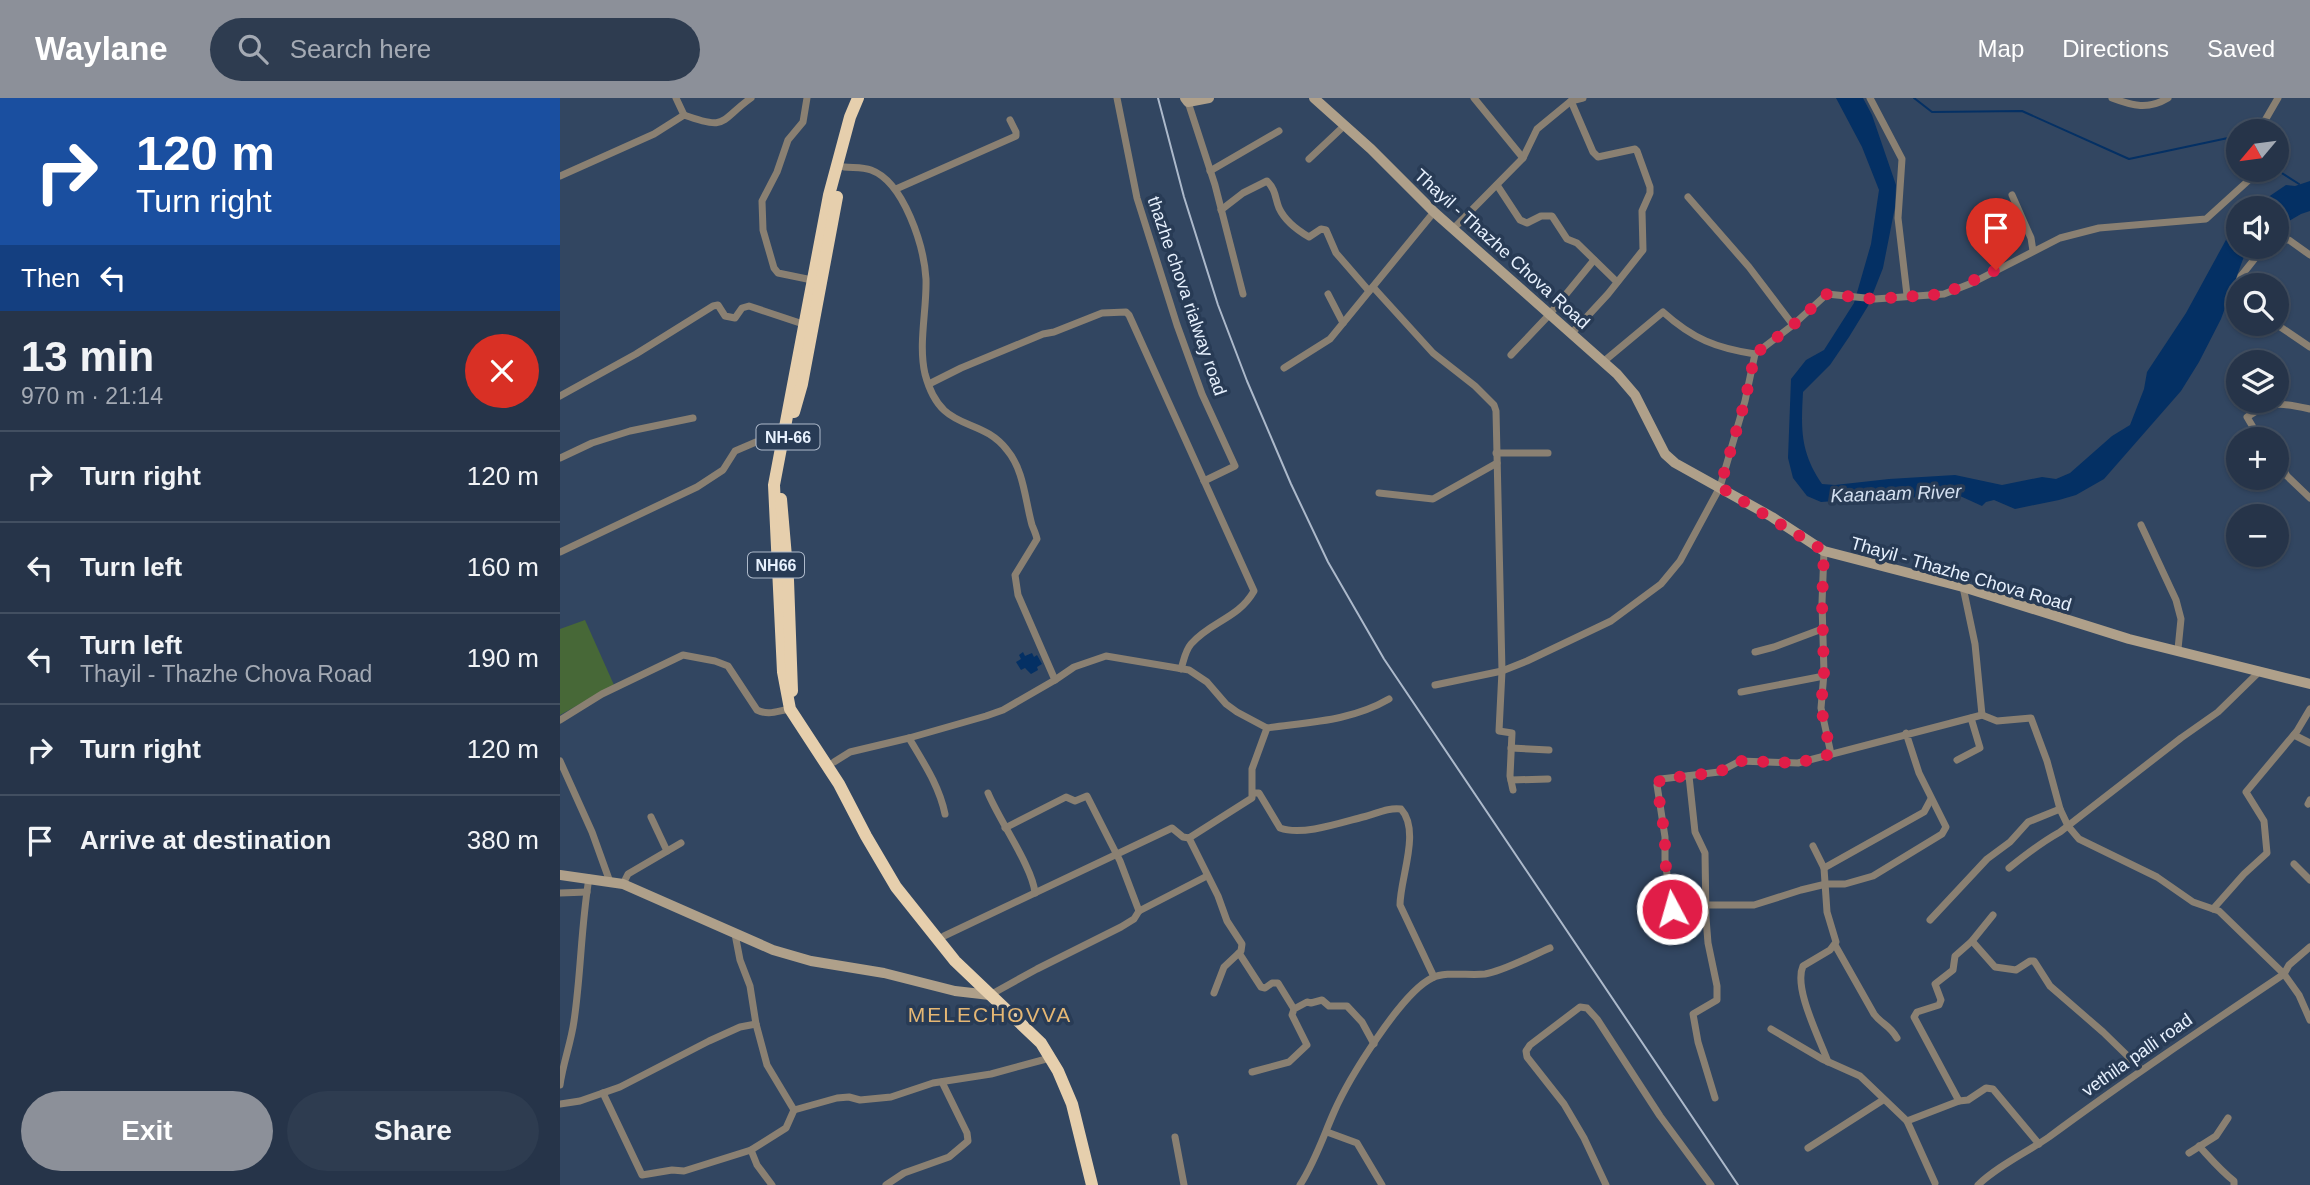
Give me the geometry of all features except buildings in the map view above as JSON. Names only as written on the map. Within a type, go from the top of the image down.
[{"type":"highway","name":"NH66","points":[[855,101],[812,280],[774,485],[783,672],[790,709],[831,764],[891,879],[970,974],[1041,1043],[1082,1119],[1099,1185]]},
{"type":"highway","name":"NH-66","points":[[831,764],[802,715],[792,691],[782,482],[789,427],[802,384],[841,167]]},
{"type":"highway","name":"NH66","points":[[1072,1104],[1092,1185]]},
{"type":"street","points":[[676,98],[684,115],[713,124],[724,122],[751,98]]},
{"type":"street","points":[[807,98],[803,122],[788,140],[762,201],[763,230],[774,268],[778,273],[812,280]]},
{"type":"street","name":"thazhe chova rialway road","points":[[1117,98],[1137,198],[1177,325],[1202,394],[1235,466],[1204,481]]},
{"type":"street","points":[[1209,98],[1187,100],[1221,209],[1243,294]]},
{"type":"street","name":"Thayil - Thazhe Chova Road","points":[[1314,98],[1434,212],[1603,362],[1635,395],[1665,453],[1675,463],[1720,487],[1824,551],[1963,587],[2129,639],[2178,649],[2310,684]]},
{"type":"street","points":[[1474,98],[1523,158]]},
{"type":"street","points":[[1454,228],[1523,158],[1537,129],[1570,102],[1583,98]]},
{"type":"street","points":[[1870,98],[1902,159],[1898,218],[1907,295]]},
{"type":"street","points":[[2112,98],[2147,107],[2168,98]]},
{"type":"street","points":[[2267,119],[2278,98]]},
{"type":"street","points":[[1570,102],[1593,152],[1598,157],[1635,149],[1650,187],[1642,211],[1643,250],[1571,334]]},
{"type":"street","points":[[560,176],[654,134],[684,115]]},
{"type":"street","points":[[896,188],[1013,137],[1016,132],[1010,120]]},
{"type":"street","points":[[1308,159],[1345,125]]},
{"type":"street","points":[[1210,171],[1279,131]]},
{"type":"street","points":[[841,167],[872,170],[896,188],[914,228],[923,259],[926,281],[923,355],[929,384],[945,413],[1001,443],[1017,466],[1037,540],[1015,575],[1018,595],[1055,680]]},
{"type":"street","points":[[1221,209],[1243,193],[1267,181],[1289,221],[1309,237],[1321,229],[1326,230],[1336,253],[1433,353],[1475,386],[1494,405],[1502,671],[1499,731],[1512,733],[1513,790]]},
{"type":"street","points":[[1435,684],[1502,671],[1611,621],[1661,584],[1685,551],[1720,487],[1745,401],[1755,354],[1827,294],[1875,299],[1944,294],[1972,283],[2060,238],[2099,228],[2206,219],[2247,182]]},
{"type":"street","points":[[1497,186],[1520,220],[1527,223],[1541,216],[1552,216],[1567,239],[1577,243],[1617,282]]},
{"type":"street","points":[[2012,195],[2031,238],[2033,251]]},
{"type":"street","points":[[1688,197],[1749,267],[1793,325]]},
{"type":"street","points":[[1284,368],[1329,339],[1434,212]]},
{"type":"street","points":[[2289,240],[2310,255]]},
{"type":"street","points":[[2243,273],[2254,259]]},
{"type":"street","points":[[1511,355],[1549,315],[1594,260]]},
{"type":"street","points":[[1328,294],[1343,323]]},
{"type":"street","points":[[560,396],[636,354],[713,306],[718,305],[726,316],[736,318],[742,308],[749,306],[803,324]]},
{"type":"street","points":[[929,384],[1043,334],[1102,313],[1126,312],[1139,335],[1254,591],[1236,614],[1211,628],[1191,644],[1181,669]]},
{"type":"street","points":[[1603,362],[1663,312],[1708,344],[1755,354]]},
{"type":"street","points":[[2289,333],[2310,347]]},
{"type":"street","points":[[2253,427],[2247,416],[2272,404],[2286,404],[2310,410]]},
{"type":"street","points":[[560,458],[592,443],[630,431],[693,418]]},
{"type":"street","points":[[560,552],[697,487],[723,470],[735,451],[756,442],[781,441]]},
{"type":"street","points":[[1496,453],[1548,453]]},
{"type":"street","points":[[1379,493],[1433,499],[1497,463]]},
{"type":"street","points":[[2289,478],[2310,498]]},
{"type":"street","points":[[2141,525],[2176,600],[2181,619],[2178,649]]},
{"type":"street","points":[[1824,551],[1824,676],[1821,708],[1831,754]]},
{"type":"street","points":[[1963,587],[1975,645],[1982,715]]},
{"type":"street","points":[[1755,652],[1822,629]]},
{"type":"street","points":[[560,720],[602,694],[683,655],[728,666],[757,710],[765,714],[790,709]]},
{"type":"street","points":[[831,764],[850,751],[909,738],[1003,710],[1074,667],[1106,656],[1196,674],[1207,682],[1226,704],[1267,728],[1305,725],[1358,714],[1390,699]]},
{"type":"street","points":[[2009,868],[2218,712],[2259,672]]},
{"type":"street","points":[[1741,692],[1824,676]]},
{"type":"street","points":[[2213,909],[2267,853],[2264,821],[2246,792],[2294,735],[2310,709]]},
{"type":"street","points":[[1906,733],[1919,773],[1946,827],[1942,834],[1873,876],[1844,884],[1826,884],[1754,905],[1707,905],[1672,909],[1657,785],[1661,779],[1719,772],[1740,761],[1798,763],[1906,733],[1982,715],[1997,721],[2031,718],[2047,761],[2060,809],[2068,826],[2079,839],[2157,877],[2193,902],[2219,911],[2284,974],[2299,995],[2310,1020]]},
{"type":"street","points":[[1958,760],[1980,748],[1971,718]]},
{"type":"street","points":[[940,938],[1172,828],[1189,838],[1249,801],[1253,793],[1252,769],[1267,728]]},
{"type":"street","points":[[2294,735],[2310,743]]},
{"type":"street","points":[[909,738],[936,785],[945,814]]},
{"type":"street","points":[[1511,748],[1549,750]]},
{"type":"street","points":[[560,761],[592,832],[610,882]]},
{"type":"street","points":[[1689,776],[1695,832],[1705,853],[1708,943],[1717,986],[1717,1000],[1693,1014],[1696,1035],[1715,1098]]},
{"type":"street","points":[[1511,780],[1548,779]]},
{"type":"street","points":[[988,793],[1034,884],[1035,893]]},
{"type":"street","points":[[1253,793],[1259,793],[1263,797],[1280,828],[1288,831],[1301,831],[1393,808],[1401,809],[1408,818],[1409,831],[1400,905],[1434,977]]},
{"type":"street","points":[[1005,828],[1066,797],[1075,802],[1087,796],[1116,854],[1139,911]]},
{"type":"street","points":[[1824,868],[1924,812],[1931,799]]},
{"type":"street","points":[[1930,920],[1987,859],[2010,842],[2028,822],[2060,809]]},
{"type":"street","points":[[651,817],[667,851]]},
{"type":"street","points":[[1189,838],[1218,896],[1227,921],[1242,944],[1239,953],[1224,967],[1214,993]]},
{"type":"street","points":[[623,884],[628,874],[681,843]]},
{"type":"street","points":[[1813,846],[1824,868],[1827,912],[1835,945],[1874,1014],[1879,1021],[1890,1026],[1897,1038]]},
{"type":"street","points":[[2294,864],[2310,880]]},
{"type":"street","points":[[560,875],[623,884],[773,950],[811,961],[884,974],[955,991],[990,995],[1121,927],[1134,919],[1139,911],[1207,876]]},
{"type":"street","points":[[560,1086],[575,1017],[580,942],[590,878]]},
{"type":"street","points":[[560,893],[587,892]]},
{"type":"street","points":[[1959,1101],[1914,1017],[1917,1013],[1939,1005],[1941,1000],[1935,984],[1952,970],[1955,956],[1972,941],[1993,915]]},
{"type":"street","points":[[735,934],[740,960],[750,986],[756,1024],[767,1065],[794,1110]]},
{"type":"street","points":[[1972,941],[1995,967],[2016,970],[2034,961],[2050,986],[2141,1069]]},
{"type":"street","points":[[1828,1062],[1811,1020],[1800,972],[1803,966],[1835,945]]},
{"type":"street","name":"vethila palli road","points":[[1978,1185],[1991,1173],[2039,1144],[2141,1069],[2284,974],[2289,965],[2310,947]]},
{"type":"street","points":[[1300,1185],[1312,1166],[1335,1110],[1374,1044],[1398,1009],[1423,984],[1434,977],[1488,974],[1550,948]]},
{"type":"street","points":[[1239,953],[1261,987],[1278,982],[1294,1009],[1293,1018],[1307,1045],[1289,1062],[1252,1072]]},
{"type":"street","points":[[955,991],[968,982],[970,974]]},
{"type":"street","points":[[1294,1009],[1302,1004],[1322,1000],[1334,1008],[1347,1006],[1362,1022],[1374,1044]]},
{"type":"street","points":[[1606,1185],[1584,1138],[1564,1104],[1527,1057],[1526,1051],[1530,1045],[1580,1007],[1587,1008],[1597,1019],[1660,1116],[1711,1185]]},
{"type":"street","points":[[560,1104],[580,1101],[632,1082],[731,1031],[756,1024]]},
{"type":"street","points":[[1771,1029],[1828,1062],[1860,1076],[1907,1121],[1935,1183]]},
{"type":"street","points":[[603,1093],[642,1175],[684,1171],[751,1150],[786,1128],[794,1110],[837,1097],[860,1100],[891,1097],[942,1082],[991,1074],[1050,1058]]},
{"type":"street","points":[[886,1185],[904,1173],[948,1157],[968,1141],[967,1133],[942,1082]]},
{"type":"street","points":[[1907,1121],[1968,1100],[1986,1088],[1993,1089],[2039,1144]]},
{"type":"street","points":[[1808,1148],[1883,1100]]},
{"type":"street","points":[[2189,1153],[2216,1136],[2228,1118]]},
{"type":"street","points":[[1327,1132],[1357,1143],[1382,1185]]},
{"type":"street","points":[[1175,1137],[1184,1185]]},
{"type":"street","points":[[2199,1146],[2212,1158],[2222,1173],[2234,1181],[2234,1185]]},
{"type":"street","points":[[751,1150],[757,1165],[772,1185]]},
{"type":"green space","points":[[585,620],[614,685],[560,715],[560,629]]},
{"type":"water","name":"Kaanaam River","points":[[1836,98],[1863,98],[1872,115],[1896,185],[1895,207],[1883,268],[1868,306],[1830,365],[1803,392],[1802,417],[1806,451],[1822,484],[1955,475],[2002,485],[2042,477],[2056,479],[2070,473],[2112,436],[2130,425],[2144,389],[2147,372],[2186,313],[2226,240],[2226,259],[2243,259],[2238,273],[2226,273],[2226,305],[2221,319],[2181,391],[2104,479],[2076,495],[2015,509],[1994,500],[1982,506],[1960,496],[1821,502],[1807,496],[1793,478],[1788,458],[1791,379],[1806,360],[1824,350],[1854,303],[1871,244],[1879,190],[1862,147]]},
{"type":"water","points":[[2310,181],[2310,211],[2289,221],[2289,196],[2270,196],[2286,185],[2295,186]]},
{"type":"water","points":[[1023,652],[1025,656],[1032,653],[1034,657],[1037,655],[1042,664],[1037,667],[1038,670],[1031,674],[1025,668],[1021,670],[1016,662],[1021,659],[1019,655]]},
{"type":"waterway","points":[[1914,98],[1932,112],[2022,111],[2129,159],[2226,138]]},
{"type":"waterway","points":[[2289,178],[2299,184]]},
{"type":"railway","points":[[1158,98],[1184,197],[1218,305],[1291,484],[1328,562],[1384,659],[1738,1185]]},
{"type":"district","name":"MELECHOVVA","points":[[990,1015]]},
{"type":"route","points":[[1672,909],[1657,785],[1661,779],[1719,772],[1740,761],[1798,763],[1831,754],[1821,708],[1824,673],[1824,551],[1720,487],[1745,401],[1755,354],[1827,294],[1875,299],[1944,294],[1996,270]]}]
